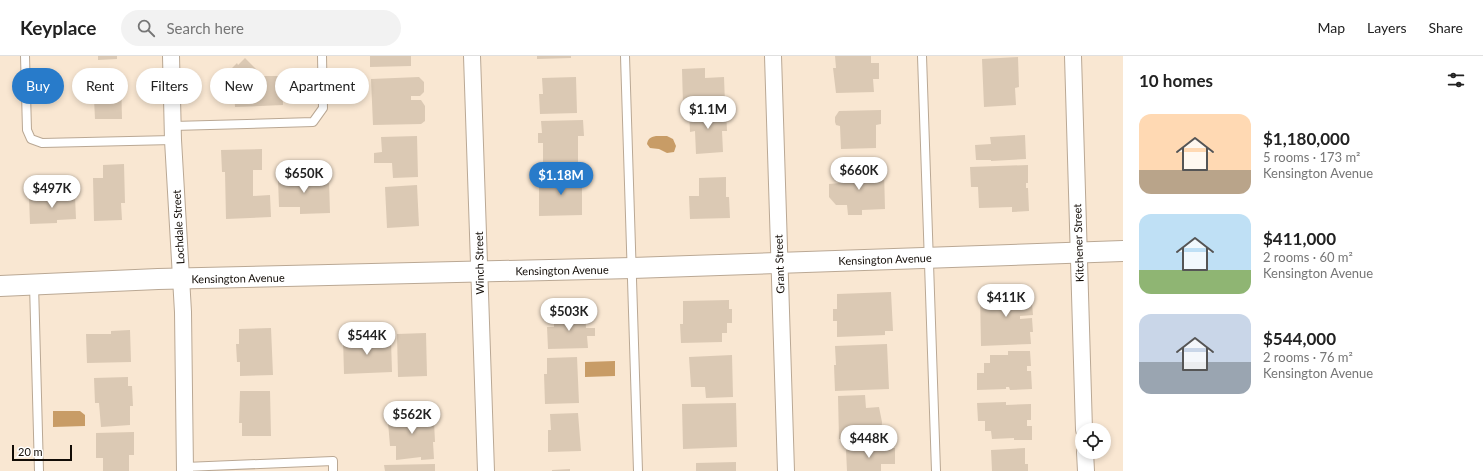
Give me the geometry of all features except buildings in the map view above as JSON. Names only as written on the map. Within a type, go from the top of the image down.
[{"type":"street","name":"Lochdale Street","points":[[171,56],[173,133],[183,312],[185,469]]},
{"type":"street","name":"Winch Street","points":[[472,56],[486,471]]},
{"type":"street","name":"Grant Street","points":[[773,56],[786,471]]},
{"type":"street","name":"Kitchener Street","points":[[1073,56],[1084,423]]},
{"type":"street","name":"Kensington Avenue","points":[[0,286],[181,279],[632,268],[1123,251]]},
{"type":"street","points":[[1085,459],[1086,471]]},
{"type":"lane","points":[[25,56],[27,130],[31,140],[42,143],[313,122],[323,108],[322,56]]},
{"type":"lane","points":[[625,56],[638,471]]},
{"type":"lane","points":[[922,56],[936,471]]},
{"type":"lane","points":[[34,284],[39,471]]},
{"type":"lane","points":[[185,469],[333,461],[333,471]]},
{"type":"shaded area","points":[[656,136],[667,136],[673,139],[676,146],[674,152],[667,153],[659,149],[650,148],[647,144],[648,141]]},
{"type":"shaded area","points":[[615,361],[615,376],[585,377],[585,362]]},
{"type":"shaded area","points":[[53,411],[80,411],[85,415],[85,426],[53,427]]}]
